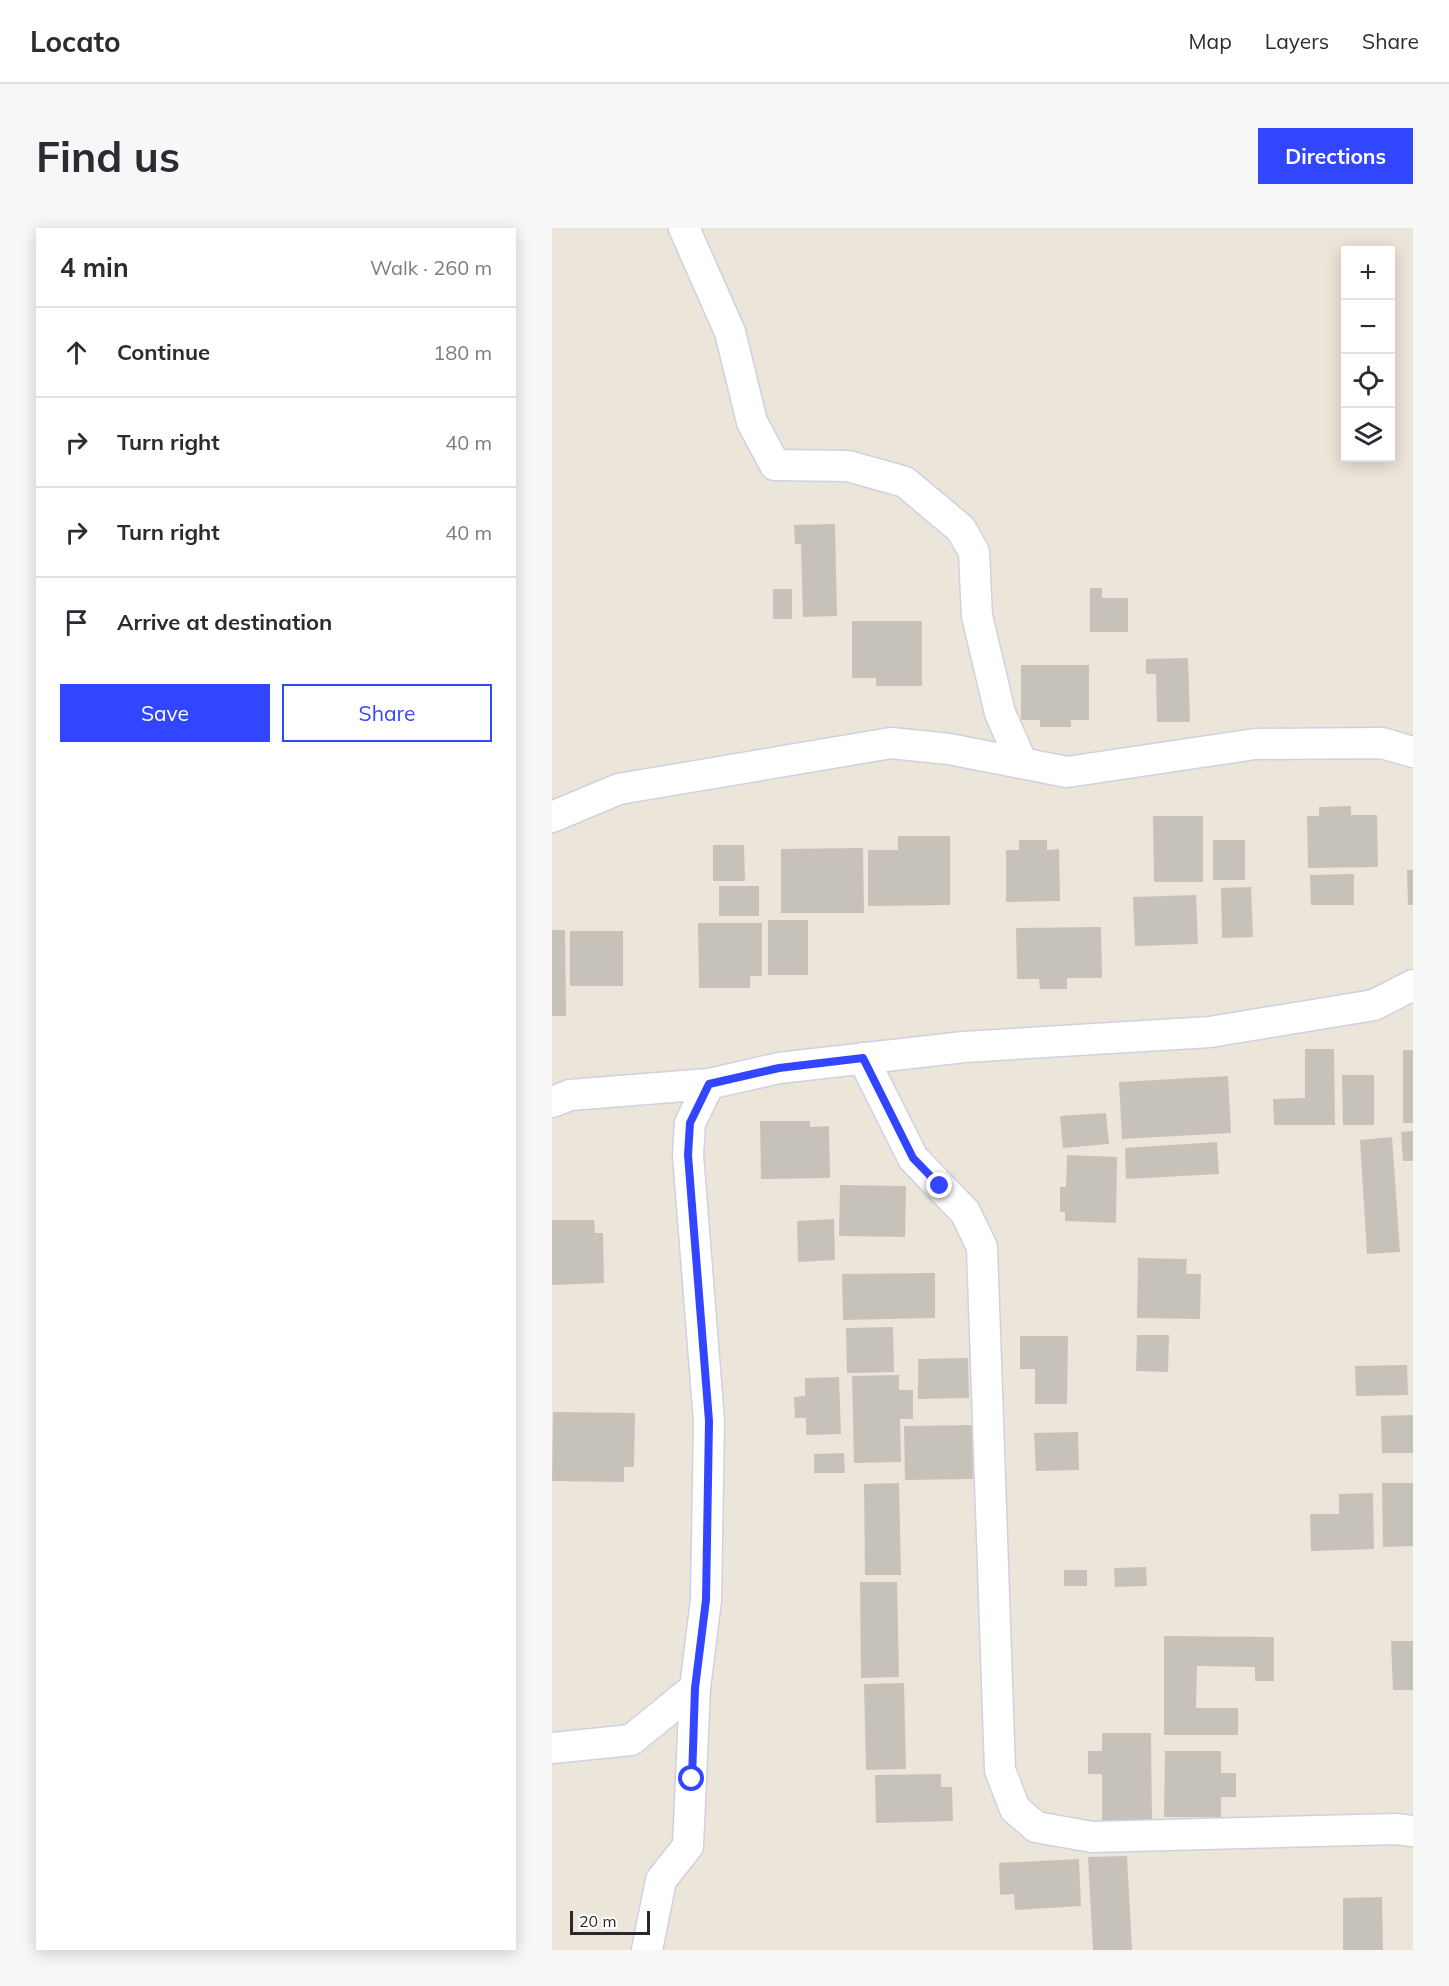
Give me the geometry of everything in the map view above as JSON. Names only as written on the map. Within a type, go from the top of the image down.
[{"type":"street","points":[[684,228],[730,332],[752,422],[775,465],[848,466],[905,482],[961,529],[974,552],[977,616],[1000,713],[1022,762]]},
{"type":"street","points":[[552,817],[619,789],[891,743],[949,749],[1068,772],[1255,744],[1382,743],[1413,752]]},
{"type":"street","points":[[552,1102],[570,1095],[709,1084],[779,1068],[964,1047],[1210,1032],[1374,1005],[1413,985]]},
{"type":"street","points":[[863,1058],[913,1158],[965,1212],[982,1247],[1000,1770],[1015,1809],[1036,1827],[1092,1837],[1396,1828],[1413,1831]]},
{"type":"street","points":[[647,1950],[661,1880],[688,1846],[695,1688],[706,1600],[709,1421],[688,1155],[690,1123],[709,1084]]},
{"type":"street","points":[[552,1748],[631,1740],[695,1688]]},
{"type":"building","points":[[835,524],[837,616],[803,617],[801,544],[795,544],[794,525]]},
{"type":"building","points":[[1090,588],[1102,588],[1102,598],[1128,598],[1128,632],[1090,632]]},
{"type":"building","points":[[773,589],[792,589],[792,619],[773,619]]},
{"type":"building","points":[[852,621],[922,621],[922,686],[876,686],[876,678],[852,678]]},
{"type":"building","points":[[1188,658],[1190,722],[1157,722],[1156,674],[1146,674],[1146,659]]},
{"type":"building","points":[[1021,665],[1089,665],[1089,720],[1071,720],[1071,727],[1040,727],[1040,720],[1021,720]]},
{"type":"building","points":[[1351,806],[1351,815],[1377,815],[1378,867],[1308,868],[1307,816],[1319,816],[1319,807]]},
{"type":"building","points":[[1153,816],[1203,816],[1203,882],[1154,882]]},
{"type":"building","points":[[898,836],[950,836],[950,905],[868,906],[868,850],[898,850]]},
{"type":"building","points":[[1019,840],[1047,840],[1047,850],[1059,849],[1060,901],[1006,902],[1006,850],[1019,850]]},
{"type":"building","points":[[1213,840],[1245,840],[1245,880],[1213,880]]},
{"type":"building","points":[[713,845],[744,845],[745,881],[713,881]]},
{"type":"building","points":[[863,848],[864,913],[781,913],[781,849]]},
{"type":"building","points":[[1407,870],[1413,870],[1413,905],[1408,905]]},
{"type":"building","points":[[1354,874],[1354,905],[1311,905],[1310,875]]},
{"type":"building","points":[[719,886],[759,886],[759,916],[719,916]]},
{"type":"building","points":[[1251,887],[1253,937],[1222,938],[1221,888]]},
{"type":"building","points":[[1196,895],[1198,944],[1135,946],[1133,897]]},
{"type":"building","points":[[768,920],[808,920],[808,975],[768,975]]},
{"type":"building","points":[[698,923],[762,923],[762,976],[750,976],[750,988],[699,988]]},
{"type":"building","points":[[1101,927],[1102,978],[1067,978],[1067,989],[1040,989],[1039,979],[1017,979],[1016,928]]},
{"type":"building","points":[[552,930],[565,930],[566,1016],[552,1016]]},
{"type":"building","points":[[570,931],[623,931],[623,986],[570,986]]},
{"type":"building","points":[[1305,1049],[1334,1049],[1335,1125],[1274,1125],[1273,1099],[1305,1098]]},
{"type":"building","points":[[1403,1050],[1413,1050],[1413,1123],[1403,1123]]},
{"type":"building","points":[[1342,1075],[1374,1075],[1374,1125],[1343,1125]]},
{"type":"building","points":[[1228,1076],[1231,1133],[1122,1139],[1119,1082]]},
{"type":"building","points":[[1106,1113],[1109,1144],[1063,1148],[1060,1116]]},
{"type":"building","points":[[760,1121],[810,1121],[810,1127],[829,1126],[830,1178],[761,1179]]},
{"type":"building","points":[[1413,1131],[1413,1161],[1403,1161],[1401,1132]]},
{"type":"building","points":[[1392,1137],[1400,1252],[1367,1254],[1360,1140]]},
{"type":"building","points":[[1217,1142],[1219,1174],[1126,1179],[1125,1148]]},
{"type":"building","points":[[1067,1155],[1117,1157],[1116,1223],[1065,1221],[1065,1212],[1060,1212],[1060,1187],[1066,1187]]},
{"type":"building","points":[[840,1185],[906,1186],[905,1237],[839,1236]]},
{"type":"building","points":[[834,1219],[835,1260],[798,1262],[797,1221]]},
{"type":"building","points":[[552,1220],[594,1220],[595,1233],[603,1233],[604,1283],[552,1285]]},
{"type":"building","points":[[1138,1258],[1187,1259],[1186,1274],[1201,1274],[1200,1319],[1137,1318]]},
{"type":"building","points":[[935,1273],[935,1318],[843,1320],[842,1274]]},
{"type":"building","points":[[893,1327],[894,1372],[847,1373],[846,1328]]},
{"type":"building","points":[[1137,1335],[1169,1335],[1168,1372],[1136,1371]]},
{"type":"building","points":[[1020,1336],[1068,1336],[1067,1404],[1035,1404],[1035,1369],[1020,1369]]},
{"type":"building","points":[[968,1358],[969,1398],[918,1399],[918,1359]]},
{"type":"building","points":[[1407,1365],[1408,1395],[1356,1396],[1355,1366]]},
{"type":"building","points":[[899,1375],[899,1390],[913,1390],[913,1419],[900,1419],[901,1462],[854,1463],[852,1376]]},
{"type":"building","points":[[839,1377],[841,1434],[806,1435],[806,1418],[795,1418],[794,1397],[805,1396],[805,1378]]},
{"type":"building","points":[[553,1412],[635,1413],[634,1467],[624,1467],[624,1482],[552,1481]]},
{"type":"building","points":[[1413,1415],[1413,1453],[1382,1453],[1381,1416]]},
{"type":"building","points":[[972,1425],[973,1479],[905,1480],[904,1426]]},
{"type":"building","points":[[1078,1432],[1079,1470],[1036,1471],[1034,1433]]},
{"type":"building","points":[[844,1453],[845,1473],[814,1473],[814,1454]]},
{"type":"building","points":[[899,1483],[901,1575],[865,1575],[864,1484]]},
{"type":"building","points":[[1382,1483],[1413,1483],[1413,1546],[1383,1547]]},
{"type":"building","points":[[1373,1493],[1374,1549],[1311,1551],[1310,1514],[1339,1514],[1339,1494]]},
{"type":"building","points":[[1146,1567],[1147,1586],[1115,1587],[1114,1568]]},
{"type":"building","points":[[1064,1570],[1087,1570],[1087,1586],[1064,1586]]},
{"type":"building","points":[[860,1582],[897,1582],[899,1677],[861,1678]]},
{"type":"building","points":[[1164,1636],[1274,1637],[1274,1681],[1255,1681],[1255,1667],[1197,1666],[1196,1708],[1238,1708],[1238,1735],[1164,1735]]},
{"type":"building","points":[[1391,1641],[1413,1641],[1413,1690],[1393,1690]]},
{"type":"building","points":[[904,1683],[906,1769],[866,1770],[864,1684]]},
{"type":"building","points":[[1102,1733],[1151,1733],[1152,1822],[1102,1822],[1102,1774],[1088,1774],[1088,1751],[1102,1751]]},
{"type":"building","points":[[1165,1751],[1221,1751],[1221,1773],[1236,1773],[1236,1797],[1221,1797],[1221,1817],[1164,1817]]},
{"type":"building","points":[[941,1774],[941,1787],[952,1787],[953,1821],[876,1823],[875,1775]]},
{"type":"building","points":[[1127,1856],[1132,1950],[1093,1950],[1088,1857]]},
{"type":"building","points":[[1079,1859],[1081,1906],[1015,1910],[1014,1894],[1000,1895],[999,1863]]},
{"type":"building","points":[[1382,1897],[1383,1950],[1343,1950],[1343,1898]]},
{"type":"route","points":[[692,1779],[695,1688],[706,1600],[709,1421],[688,1190],[690,1123],[709,1084],[779,1068],[863,1058],[913,1158],[940,1186]]}]
